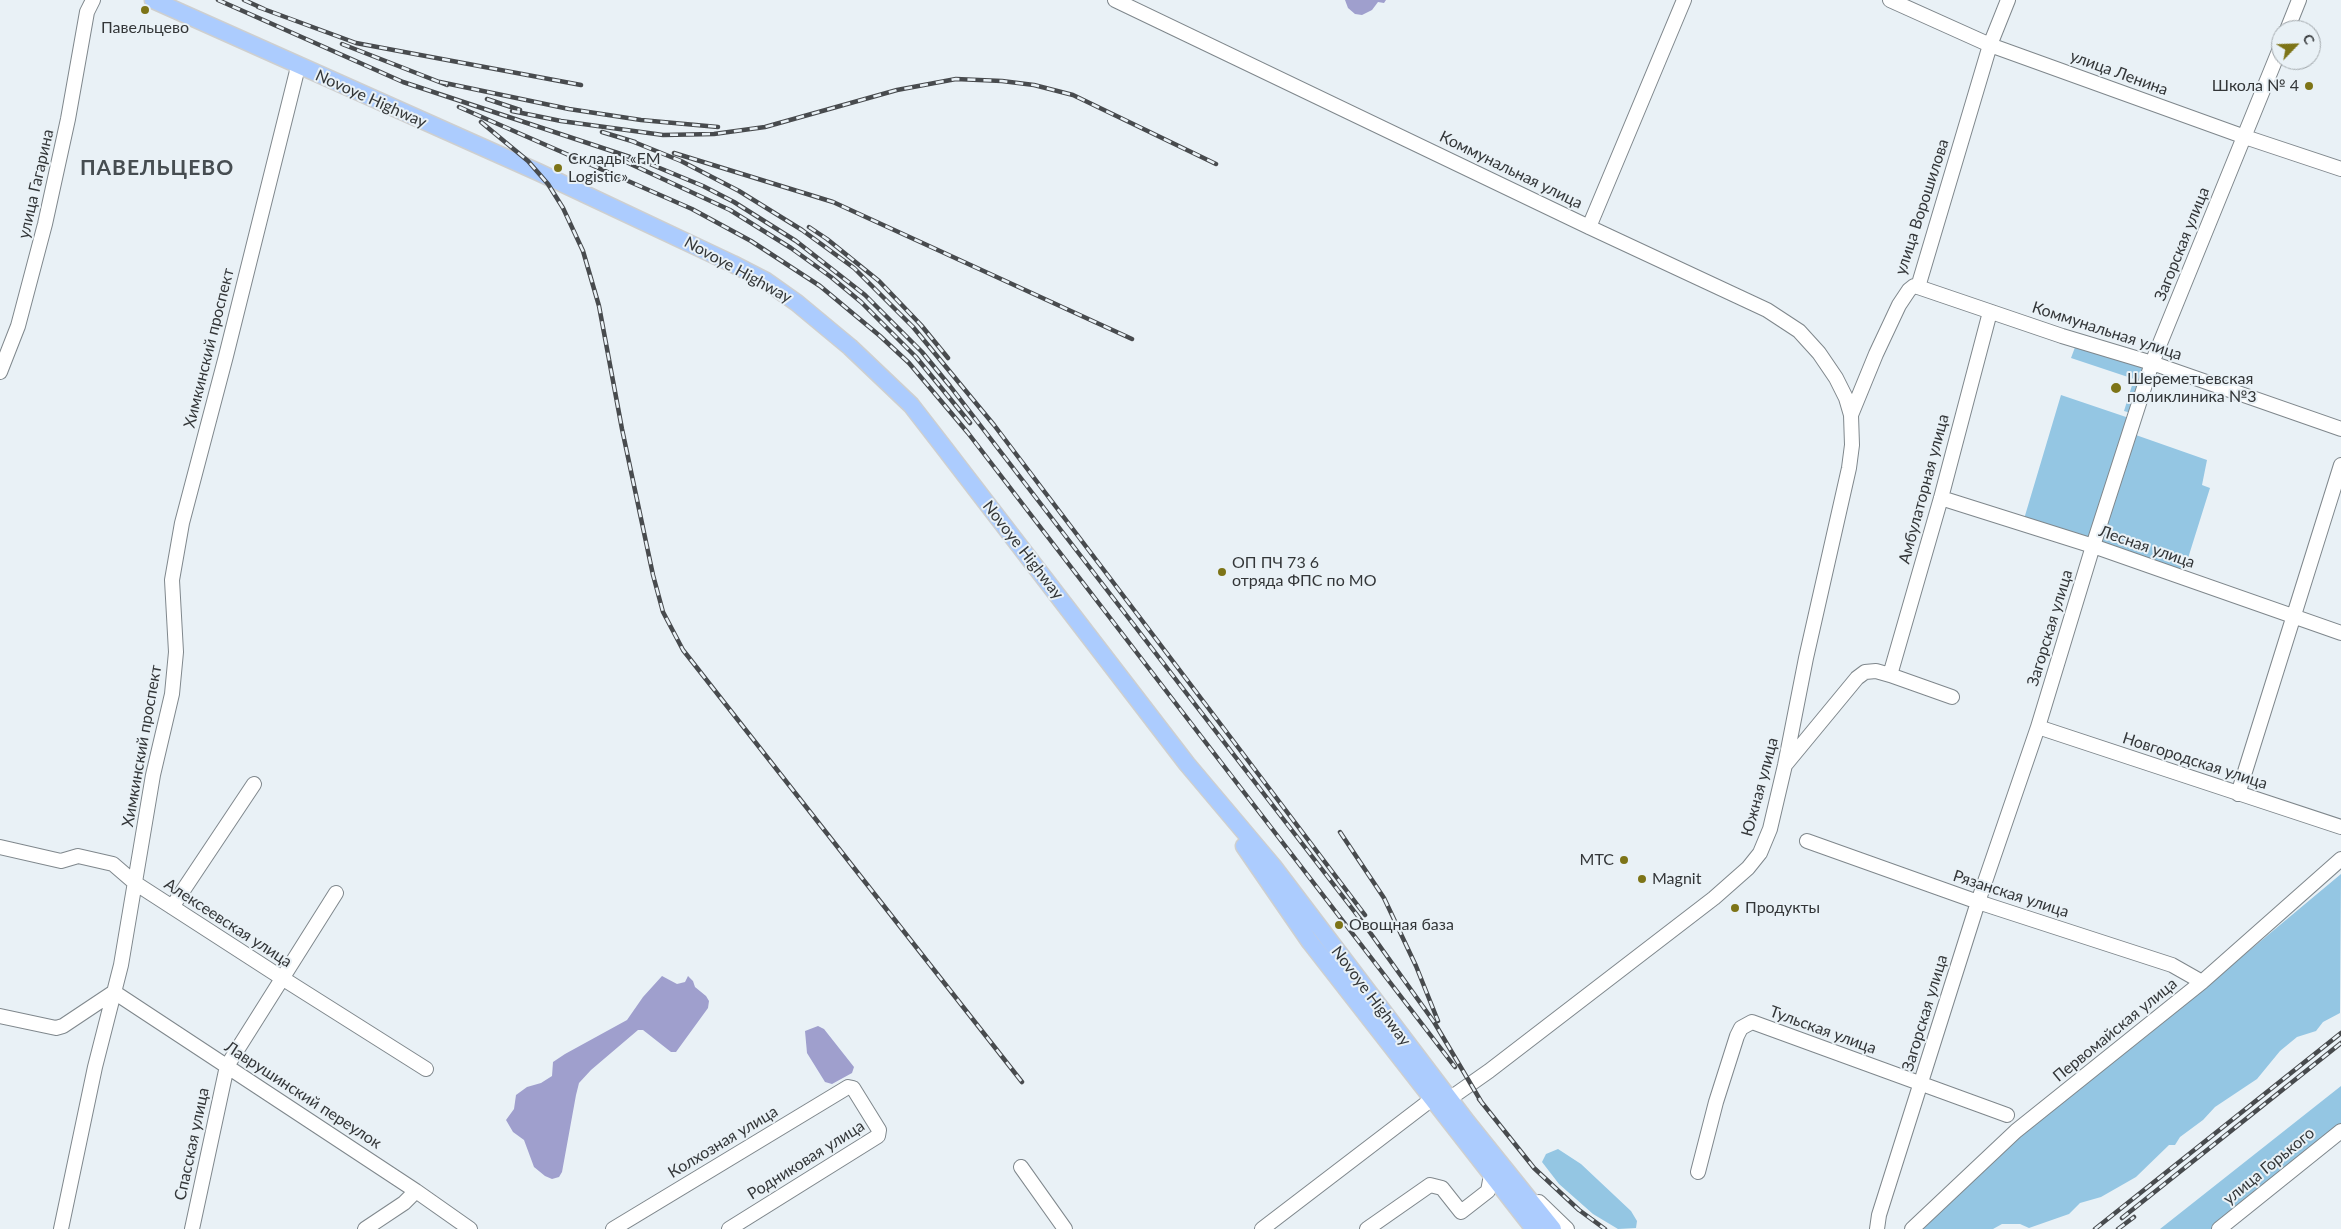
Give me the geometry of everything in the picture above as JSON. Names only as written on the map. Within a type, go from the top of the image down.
[{"type":"main road","name":"Novoye Highway","points":[[153,0],[687,241],[766,282],[797,303],[850,347],[911,405],[1187,764],[1273,866],[1440,1102],[1496,1170],[1553,1229]]},
{"type":"main road","name":"Novoye Highway","points":[[1496,1170],[1505,1193],[1534,1229]]},
{"type":"street","name":"улица Гагарина","points":[[0,372],[18,326],[46,224],[68,119],[87,12],[93,0]]},
{"type":"street","name":"Коммунальная улица","points":[[1115,0],[1767,310],[1799,332],[1819,353],[1836,378],[1846,398],[1851,415]]},
{"type":"street","points":[[1589,227],[1684,0]]},
{"type":"street","name":"улица Ленина","points":[[1890,0],[1990,45],[2244,137],[2341,169]]},
{"type":"street","name":"улица Ворошилова","points":[[1851,415],[1896,312],[1909,290],[1914,286],[1918,287],[1990,45],[2008,0]]},
{"type":"street","points":[[2291,20],[2299,0]]},
{"type":"street","name":"Химкинский проспект","points":[[61,1229],[95,1067],[121,965],[153,775],[172,694],[176,652],[172,580],[182,523],[230,343],[298,67]]},
{"type":"street","name":"Загорская улица","points":[[1877,1229],[1978,902],[2038,727],[2093,546],[2152,364],[2271,70]]},
{"type":"street","name":"Коммунальная улица","points":[[1918,287],[2341,429]]},
{"type":"street","name":"Амбулаторная улица","points":[[1890,674],[1990,312]]},
{"type":"street","name":"Южная улица","points":[[1262,1229],[1440,1102],[1714,898],[1748,868],[1760,853],[1770,829],[1785,765],[1806,658],[1849,468],[1852,445],[1851,415]]},
{"type":"street","points":[[2238,794],[2341,465]]},
{"type":"street","name":"Лесная улица","points":[[1940,498],[2093,546],[2341,633]]},
{"type":"street","points":[[1785,765],[1799,751],[1857,678],[1865,672],[1876,671],[1890,674],[1952,697]]},
{"type":"street","name":"Новгородская улица","points":[[2038,727],[2238,794],[2341,826]]},
{"type":"street","points":[[172,907],[254,784]]},
{"type":"street","name":"Рязанская улица","points":[[1807,841],[1978,902],[2172,965],[2202,982]]},
{"type":"street","name":"Алексеевская улица","points":[[0,847],[61,861],[78,856],[113,864],[135,883],[426,1069]]},
{"type":"street","name":"Первомайская улица","points":[[1912,1229],[2016,1131],[2202,982],[2341,859]]},
{"type":"street","name":"Спасская улица","points":[[192,1229],[227,1066],[336,893]]},
{"type":"street","points":[[0,1018],[56,1028],[63,1026],[114,992]]},
{"type":"street","name":"Лаврушинский переулок","points":[[114,992],[416,1190],[470,1229]]},
{"type":"street","name":"Тульская улица","points":[[1698,1172],[1716,1102],[1738,1036],[1742,1028],[1752,1022],[2008,1115]]},
{"type":"street","name":"Колхозная улица","points":[[613,1229],[851,1087]]},
{"type":"street","name":"Родниковая улица","points":[[729,1229],[878,1136],[879,1130],[851,1087]]},
{"type":"street","name":"улица Горького","points":[[2219,1229],[2341,1131]]},
{"type":"street","points":[[1022,1167],[1065,1229]]},
{"type":"street","points":[[1367,1229],[1430,1185],[1442,1188],[1461,1212],[1488,1192],[1496,1170],[1567,1229]]},
{"type":"street","points":[[365,1229],[404,1203],[416,1190]]},
{"type":"street","points":[[1488,1192],[1505,1193]]},
{"type":"shaded area","points":[[1345,0],[1386,0],[1384,3],[1378,2],[1372,10],[1362,15],[1355,14],[1348,8]]},
{"type":"shaded area","points":[[2077,342],[2146,365],[2131,413],[2124,411],[2134,379],[2071,358]]},
{"type":"shaded area","points":[[2061,395],[2129,418],[2090,542],[2024,519]]},
{"type":"shaded area","points":[[2133,434],[2207,460],[2202,485],[2210,488],[2184,571],[2097,542]]},
{"type":"shaded area","points":[[2341,874],[2340,1013],[2323,1022],[2316,1031],[2297,1037],[2280,1051],[2257,1079],[2215,1107],[2203,1120],[2180,1137],[2175,1145],[2169,1145],[2136,1177],[2101,1197],[2080,1203],[2069,1214],[2029,1228],[2020,1224],[2002,1224],[1993,1229],[1922,1229],[1950,1199],[2026,1129],[2147,1036]]},
{"type":"shaded area","points":[[662,976],[677,984],[685,982],[688,976],[693,981],[695,987],[706,996],[709,1001],[708,1008],[676,1052],[671,1052],[643,1030],[638,1030],[591,1070],[579,1083],[562,1172],[559,1177],[552,1179],[545,1176],[534,1167],[524,1140],[513,1132],[506,1120],[514,1109],[516,1095],[527,1087],[541,1083],[552,1076],[553,1062],[627,1020],[643,997]]},
{"type":"shaded area","points":[[818,1026],[824,1029],[854,1067],[852,1073],[832,1084],[825,1082],[807,1053],[805,1031]]},
{"type":"shaded area","points":[[2341,1086],[2341,1127],[2212,1229],[2160,1229]]},
{"type":"shaded area","points":[[1558,1149],[1581,1164],[1631,1211],[1637,1221],[1636,1228],[1618,1229],[1593,1214],[1559,1184],[1542,1162],[1546,1154]]},
{"type":"railway","points":[[218,0],[403,82],[645,162],[703,186],[734,202],[796,241],[865,295],[922,352],[950,386],[1364,924],[1434,1022],[1482,1103]]},
{"type":"railway","points":[[244,0],[264,9]]},
{"type":"railway","points":[[258,7],[356,43],[581,85]]},
{"type":"railway","points":[[342,44],[447,85]]},
{"type":"railway","points":[[512,111],[561,121],[663,135],[714,134],[765,127],[897,90],[956,79],[1002,81],[1034,85],[1073,95],[1216,164]]},
{"type":"railway","points":[[440,82],[569,109],[641,120],[718,127]]},
{"type":"railway","points":[[487,99],[520,110]]},
{"type":"railway","points":[[459,107],[692,209],[751,241],[820,286],[909,363],[968,433],[1455,1067]]},
{"type":"railway","points":[[481,122],[528,161],[548,184],[563,208],[583,251],[599,306],[622,429],[653,575],[663,612],[683,650],[1022,1082]]},
{"type":"railway","points":[[602,132],[635,142]]},
{"type":"railway","points":[[629,140],[681,161],[739,191],[802,230],[854,268],[913,327],[994,425],[1365,915]]},
{"type":"railway","points":[[674,153],[833,202],[1132,339]]},
{"type":"railway","points":[[624,161],[730,210],[791,248],[831,277],[861,302],[916,357],[970,423]]},
{"type":"railway","points":[[809,227],[879,281],[921,325],[948,358]]},
{"type":"railway","points":[[1340,832],[1384,898],[1416,966],[1438,1021]]},
{"type":"railway","points":[[2095,1229],[2341,1033]]},
{"type":"railway","points":[[2122,1218],[2341,1043]]},
{"type":"railway","points":[[1479,1099],[1534,1168],[1579,1210],[1605,1229]]},
{"type":"railway","points":[[2118,1229],[2134,1217]]},
{"type":"place","name":"Павельцево","points":[[145,10]]},
{"type":"place","name":"Школа № 4","points":[[2309,86]]},
{"type":"place","name":"Склады «FM Logistic»","points":[[558,168]]},
{"type":"place","name":"Шереметьевская поликлиника №3","points":[[2116,388]]},
{"type":"place","name":"ОП ПЧ 73 6 отряда ФПС по МО","points":[[1222,572]]},
{"type":"place","name":"МТС","points":[[1624,860]]},
{"type":"place","name":"Magnit","points":[[1642,879]]},
{"type":"place","name":"Продукты","points":[[1735,908]]},
{"type":"place","name":"Овощная база","points":[[1339,925]]},
{"type":"district","name":"ПАВЕЛЬЦЕВО","points":[[157,168]]}]
